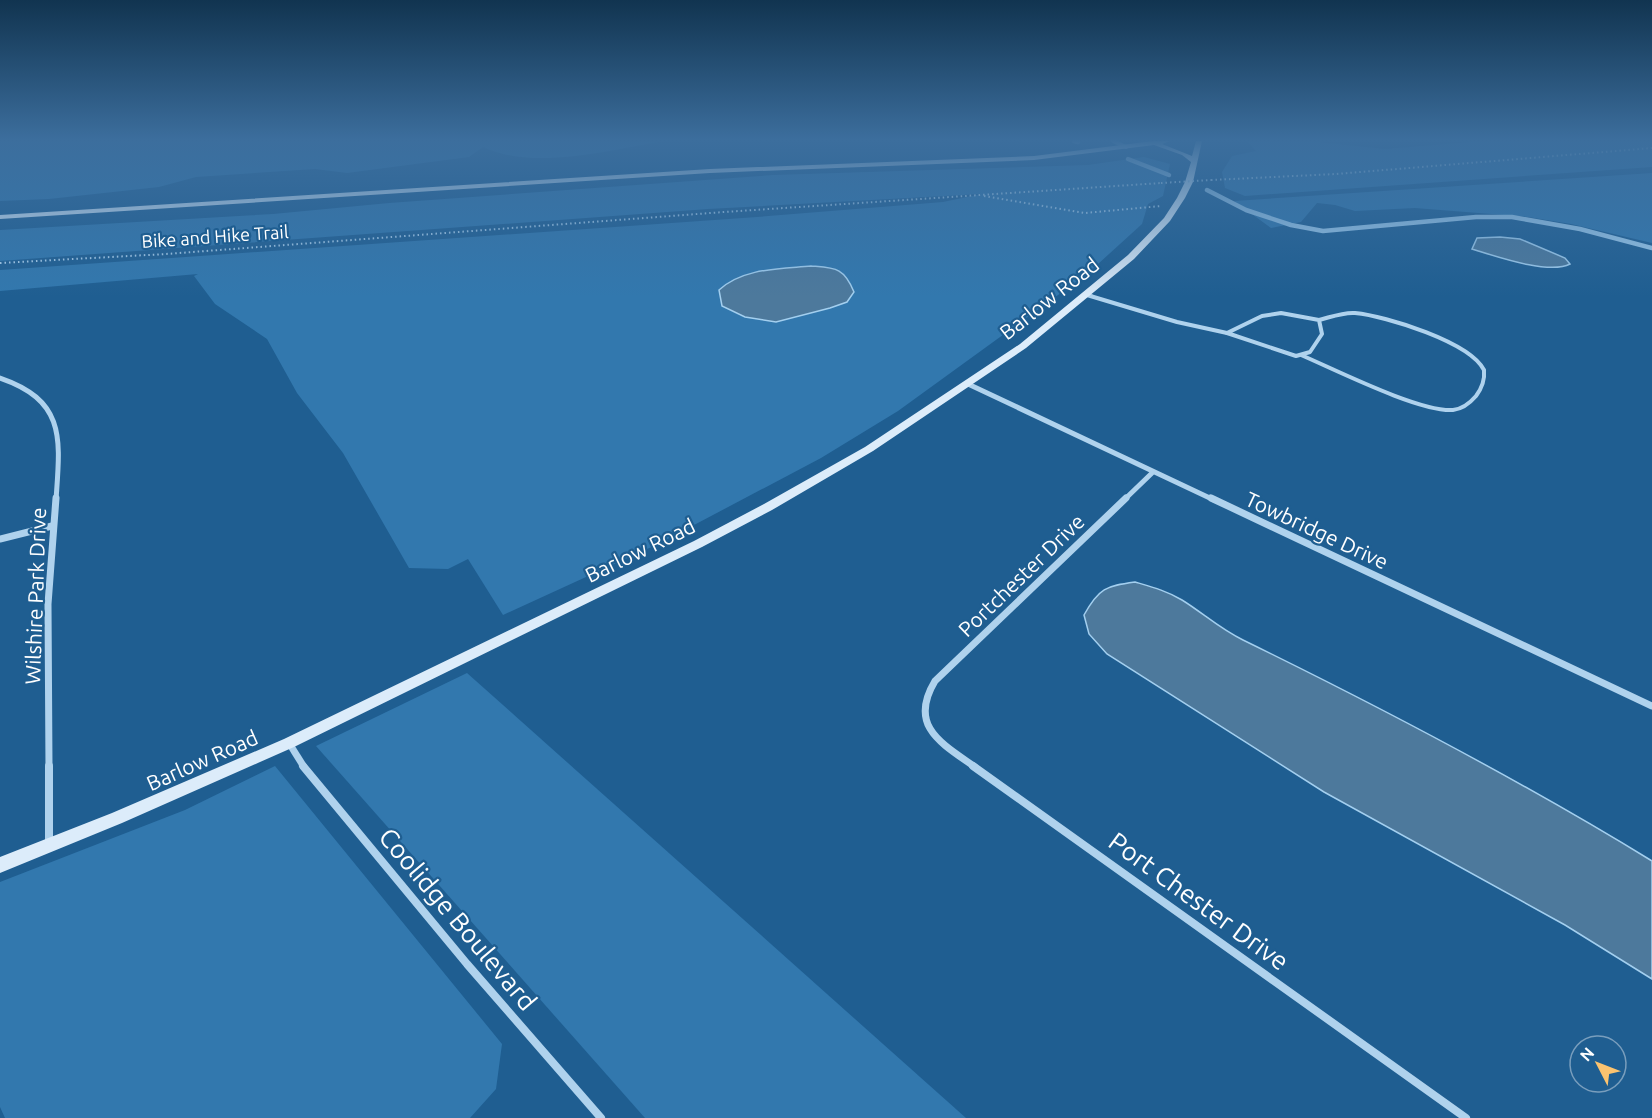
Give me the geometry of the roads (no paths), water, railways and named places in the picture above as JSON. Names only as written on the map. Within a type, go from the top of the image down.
[{"type":"main road","points":[[0,217],[368,193]]},
{"type":"main road","name":"Barlow Road","points":[[0,865],[289,743],[698,544],[768,507],[869,449],[968,384],[1046,328],[1131,257],[1167,219],[1183,193]]},
{"type":"street","name":"Wilshire Park Drive","points":[[0,378],[25,387],[43,401],[53,416],[58,431],[59,452],[48,604],[49,846]]},
{"type":"street","name":"Towbridge Drive","points":[[968,384],[1152,473],[1652,706]]},
{"type":"street","name":"Portchester Drive","points":[[922,707],[925,696],[935,681],[1152,473]]},
{"type":"street","points":[[0,539],[52,526]]},
{"type":"street","name":"Port Chester Drive","points":[[922,707],[926,723],[932,734],[945,746],[1466,1118]]},
{"type":"street","name":"Coolidge Boulevard","points":[[289,743],[306,771],[467,964],[601,1118]]},
{"type":"lane","points":[[1087,295],[1177,322],[1227,333],[1296,356],[1310,352],[1322,334],[1319,320]]},
{"type":"lane","points":[[1227,333],[1253,319],[1273,312],[1300,314],[1319,320],[1355,313],[1431,335],[1463,351],[1482,364],[1485,377],[1479,393],[1459,409],[1440,409],[1402,398],[1301,355]]},
{"type":"waterway","points":[[1213,193],[1246,210],[1291,225],[1323,231],[1476,217],[1512,217],[1580,229],[1652,248]]}]
